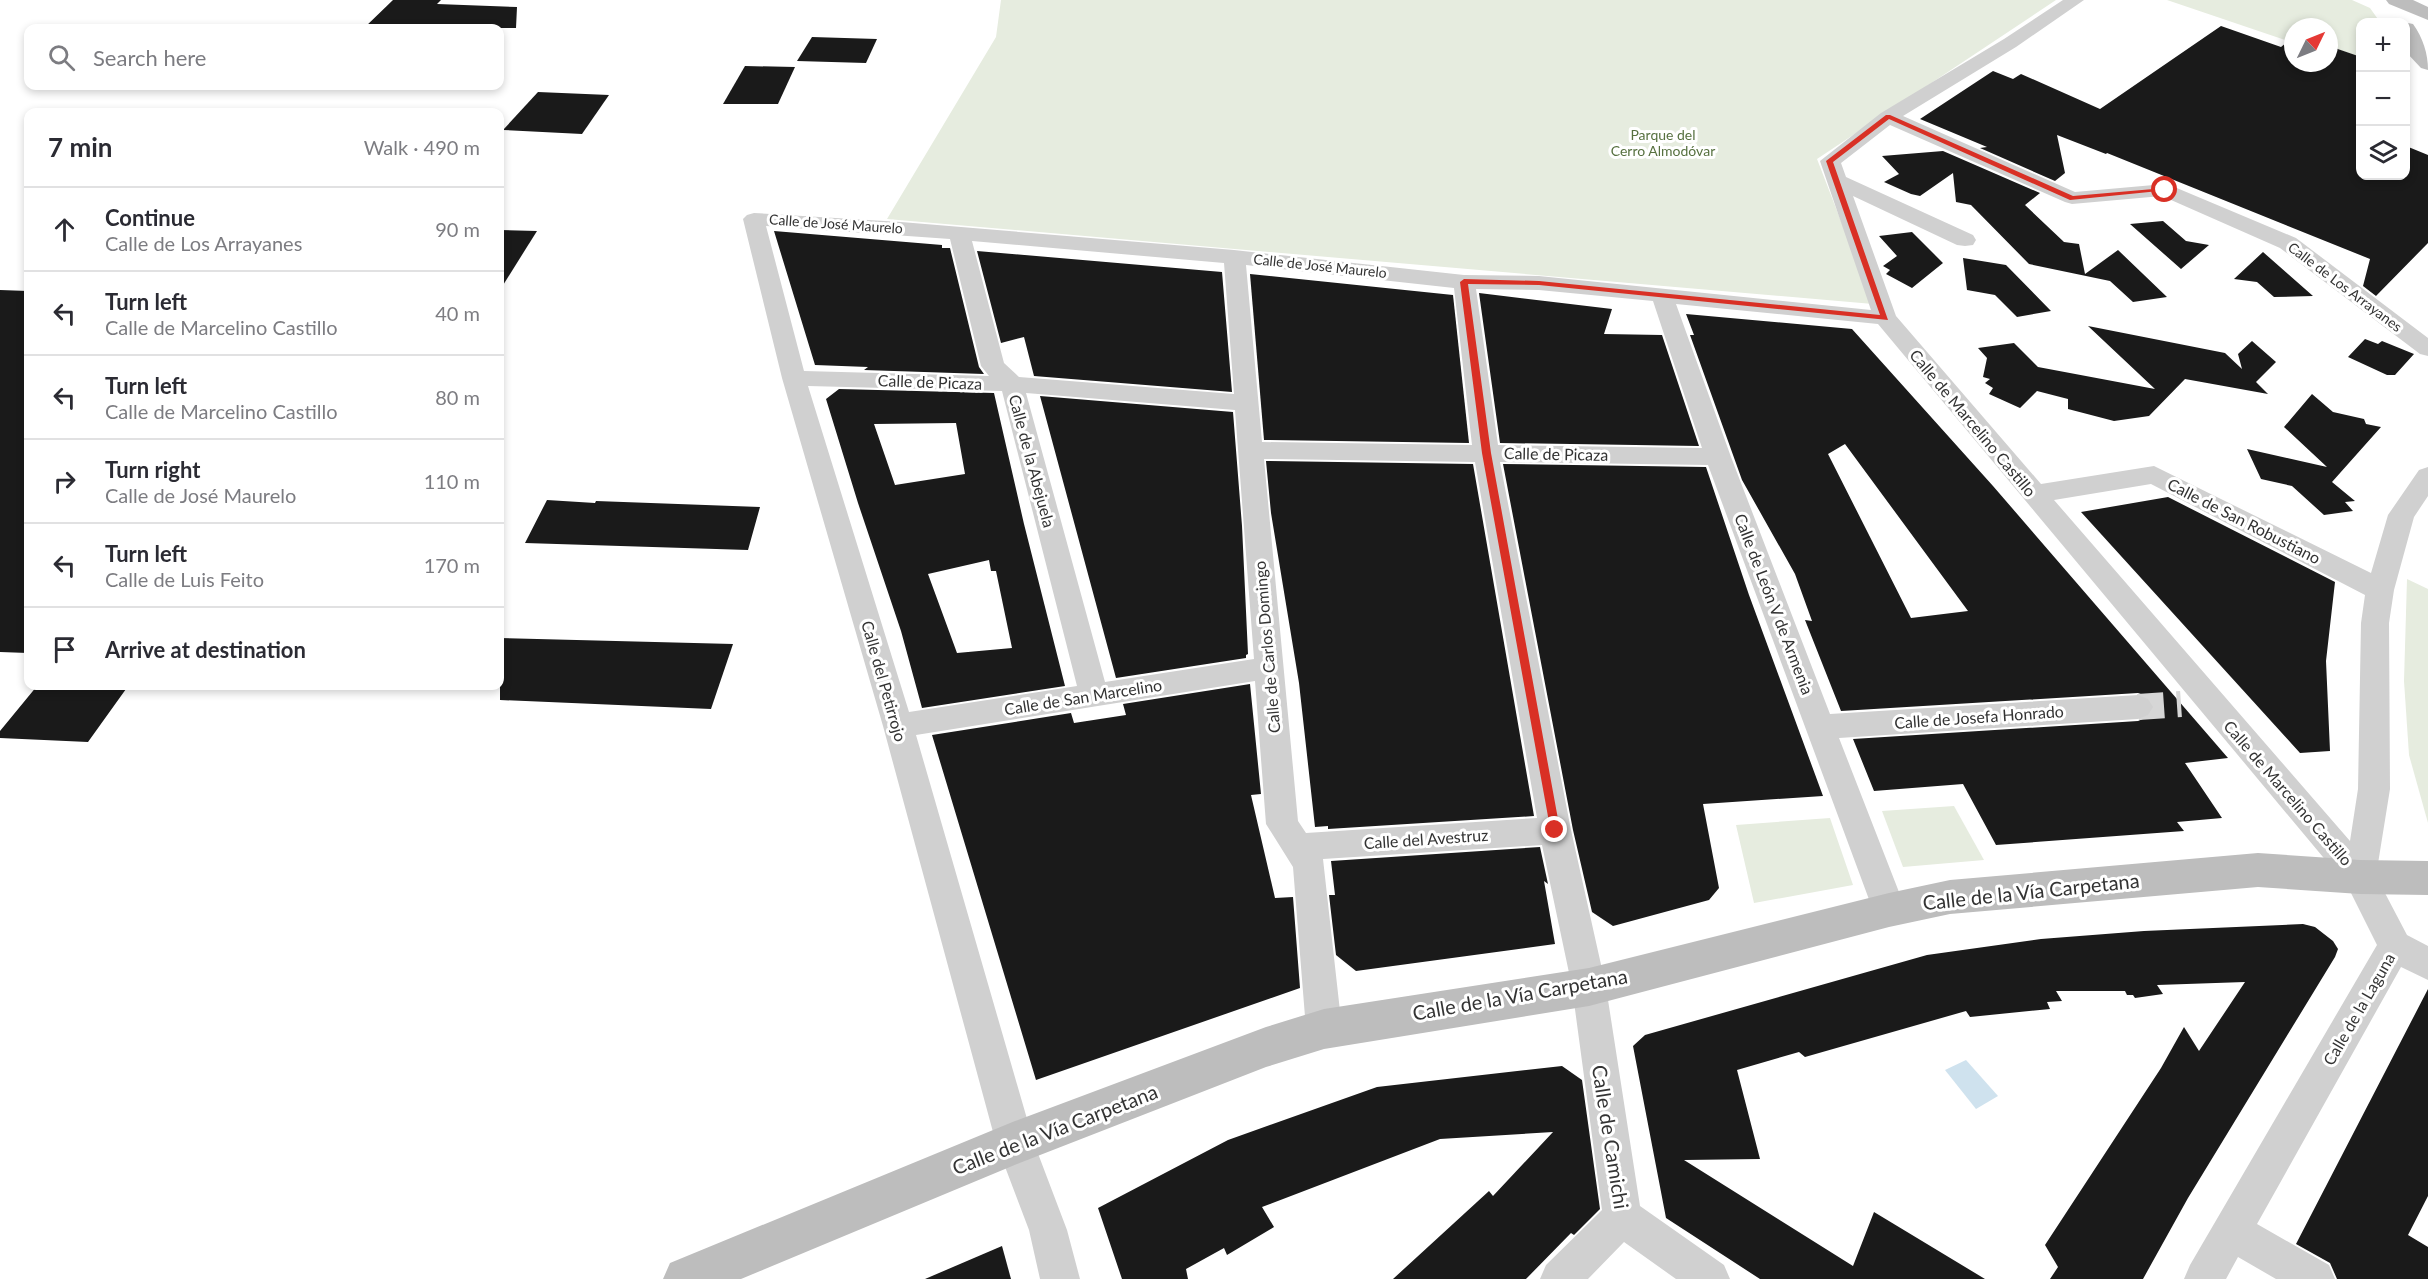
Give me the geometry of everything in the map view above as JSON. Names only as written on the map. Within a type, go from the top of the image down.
[{"type":"street","name":"Calle de Marcelino Castillo","points":[[2075,0],[2010,43],[1888,117],[1830,161],[1885,318],[2360,877]]},
{"type":"street","points":[[2395,0],[2428,14]]},
{"type":"street","points":[[2395,0],[2402,18]]},
{"type":"street","points":[[2410,38],[2415,51],[2428,64]]},
{"type":"street","name":"Calle de Los Arrayanes","points":[[1888,117],[2072,198],[2165,190],[2268,234],[2288,243],[2428,349]]},
{"type":"street","points":[[1837,181],[1965,240]]},
{"type":"street","name":"Calle de José Maurelo","points":[[754,219],[959,233],[1234,257],[1464,282],[1539,283],[1885,318]]},
{"type":"street","name":"Calle del Petirrojo","points":[[754,219],[794,378],[898,726],[1015,1143],[1048,1230],[1060,1279]]},
{"type":"street","name":"Calle de la Abejuela","points":[[959,233],[993,366],[1012,384],[1094,695]]},
{"type":"street","name":"Calle de Carlos Domingo","points":[[1234,257],[1282,824],[1309,864],[1324,1029]]},
{"type":"street","name":"Calle de Camichi","points":[[1464,282],[1486,453],[1555,830],[1588,987],[1622,1217],[1710,1279]]},
{"type":"street","name":"Calle de León V de Armenia","points":[[1662,296],[1718,457],[1889,910]]},
{"type":"street","name":"Calle de Picaza","points":[[794,378],[1012,384],[1245,403]]},
{"type":"street","name":"Calle de Picaza","points":[[1250,450],[1718,457]]},
{"type":"street","name":"Calle de San Robustiano","points":[[2033,494],[2154,475],[2380,590]]},
{"type":"street","points":[[2360,877],[2374,789],[2375,623],[2380,590],[2401,515],[2428,476]]},
{"type":"street","name":"Calle de San Marcelino","points":[[898,726],[1269,668]]},
{"type":"street","points":[[2181,704],[2211,702]]},
{"type":"street","name":"Calle de Josefa Honrado","points":[[1820,727],[2138,707]]},
{"type":"street","name":"Calle del Avestruz","points":[[1297,847],[1555,830]]},
{"type":"street","name":"Calle de la Vía Carpetana","points":[[686,1279],[1015,1143],[1266,1047],[1324,1029],[1588,987],[1889,910],[1950,897],[2258,870],[2360,877],[2428,878]]},
{"type":"street","name":"Calle de la Laguna","points":[[2204,1279],[2395,946],[2360,877]]},
{"type":"street","points":[[2395,946],[2428,964]]},
{"type":"street","points":[[1560,1279],[1622,1217]]},
{"type":"street","points":[[2232,1232],[2316,1279]]},
{"type":"green space","name":"Parque del Cerro Almodóvar","points":[[1001,0],[2056,0],[1817,159],[1873,304],[887,219],[996,37]]},
{"type":"green space","points":[[2167,0],[2352,0],[2370,8],[2377,18],[2356,18],[2356,56],[2338,49],[2338,18],[2284,18],[2284,40]]},
{"type":"green space","points":[[2407,579],[2428,589],[2428,823],[2409,755],[2404,681]]},
{"type":"green space","points":[[1954,806],[1984,860],[1903,867],[1882,811]]},
{"type":"green space","points":[[1830,818],[1853,885],[1754,903],[1736,825]]},
{"type":"water","points":[[1966,1060],[1998,1096],[1976,1109],[1945,1070]]},
{"type":"building","points":[[393,0],[441,0],[437,4],[517,7],[516,28],[504,28],[504,24],[368,24]]},
{"type":"building","points":[[2221,26],[2281,47],[2284,44],[2284,72],[2338,72],[2338,49],[2356,55],[2356,180],[2410,180],[2410,148],[2428,155],[2428,243],[2376,296],[2363,286],[2370,259],[2107,153],[2057,135],[2065,173],[2055,181],[1980,148],[1987,147],[1920,119],[1993,71],[2013,79],[2021,74],[2100,109]]},
{"type":"building","points":[[812,37],[877,39],[866,63],[797,61]]},
{"type":"building","points":[[745,66],[795,67],[778,104],[723,104]]},
{"type":"building","points":[[538,92],[609,95],[582,134],[504,129]]},
{"type":"building","points":[[1943,151],[2040,193],[2025,205],[2064,242],[2079,244],[2085,274],[2118,250],[2167,297],[2133,302],[2110,281],[2029,264],[1971,205],[1956,202],[1953,173],[1920,196],[1884,182],[1899,174],[1882,156]]},
{"type":"building","points":[[2163,221],[2186,241],[2209,245],[2181,269],[2130,224]]},
{"type":"building","points":[[504,230],[537,231],[504,284]]},
{"type":"building","points":[[774,231],[942,245],[942,248],[950,248],[979,367],[984,374],[864,370],[868,367],[815,365]]},
{"type":"building","points":[[1912,232],[1943,263],[1912,288],[1886,274],[1890,270],[1883,266],[1897,256],[1879,236]]},
{"type":"building","points":[[977,251],[1222,272],[1232,392],[1034,376],[1024,337],[1001,343]]},
{"type":"building","points":[[2263,252],[2313,296],[2274,297],[2257,282],[2234,279]]},
{"type":"building","points":[[1963,258],[2006,265],[2051,311],[2017,317],[1995,295],[1967,290]]},
{"type":"building","points":[[1250,274],[1453,295],[1469,443],[1264,440]]},
{"type":"building","points":[[0,290],[24,291],[24,653],[0,652]]},
{"type":"building","points":[[1479,293],[1612,309],[1604,334],[1662,335],[1699,446],[1500,443]]},
{"type":"building","points":[[1686,314],[1852,329],[1993,486],[2228,758],[2185,763],[2222,818],[2177,822],[2184,831],[1996,845],[1963,784],[1874,791],[1853,739],[2138,721],[2150,716],[2155,706],[2149,697],[2138,693],[1841,711],[1805,620],[1812,621],[1795,574],[1742,480],[1690,335],[1694,335]],"holes":[[[1845,444],[1968,611],[1911,618],[1828,454]]]},
{"type":"building","points":[[2088,326],[2225,353],[2242,369],[2238,354],[2252,341],[2276,362],[2256,382],[2268,394],[2185,379],[2149,416],[2114,421],[2068,409],[2068,399],[2037,391],[2020,408],[1989,394],[1993,388],[1985,383],[1990,379],[1983,377],[1987,358],[1978,348],[2014,343],[2038,367],[2155,389]]},
{"type":"building","points":[[2365,339],[2378,344],[2382,341],[2414,354],[2395,375],[2387,375],[2348,357]]},
{"type":"building","points":[[839,389],[994,393],[1065,686],[922,708],[901,631],[826,399]],"holes":[[[956,423],[965,474],[895,485],[874,424]],[[989,560],[991,571],[996,571],[1012,648],[957,653],[928,574]]]},
{"type":"building","points":[[2312,394],[2333,412],[2364,419],[2366,424],[2381,427],[2332,482],[2355,501],[2345,502],[2353,511],[2324,515],[2292,486],[2261,479],[2247,449],[2327,467],[2284,427]]},
{"type":"building","points":[[1040,396],[1233,412],[1242,526],[1248,654],[1246,658],[1116,678]]},
{"type":"building","points":[[1266,461],[1473,464],[1534,816],[1328,829],[1328,826],[1315,827],[1299,683],[1271,513]]},
{"type":"building","points":[[1503,464],[1706,467],[1749,595],[1823,796],[1703,804],[1719,888],[1709,900],[1613,926],[1592,912],[1573,830]]},
{"type":"building","points":[[2168,497],[2335,582],[2326,661],[2330,751],[2300,753],[2081,512]]},
{"type":"building","points":[[547,500],[760,507],[748,550],[525,543]]},
{"type":"building","points":[[504,638],[733,644],[711,709],[500,700],[500,690],[504,690]]},
{"type":"building","points":[[1250,684],[1261,794],[1251,795],[1275,898],[1293,897],[1300,988],[1036,1080],[932,735],[1071,713],[1074,723],[1126,715],[1123,704]]},
{"type":"building","points":[[34,690],[125,690],[88,742],[0,738],[0,731]]},
{"type":"building","points":[[1540,847],[1548,884],[1544,881],[1555,944],[1356,971],[1336,955],[1329,895],[1335,895],[1331,861]]},
{"type":"building","points":[[2303,924],[2315,927],[2333,941],[2338,949],[2335,957],[2188,1198],[2143,1279],[2050,1279],[2058,1267],[2045,1245],[2161,1068],[2184,1027],[2199,1051],[2245,982],[2157,985],[2163,994],[2135,998],[2133,995],[2127,995],[2125,991],[2056,991],[2062,1001],[2047,1002],[2050,1009],[1970,1017],[1966,1011],[1805,1057],[1799,1052],[1737,1070],[1760,1159],[1684,1160],[1853,1266],[1874,1212],[1985,1279],[1760,1279],[1666,1218],[1633,1046],[1645,1035],[1927,955],[2041,939],[2144,931]]},
{"type":"building","points":[[2428,989],[2428,1196],[2408,1235],[2428,1247],[2428,1279],[2337,1279],[2330,1263],[2296,1244]]},
{"type":"building","points":[[1562,1066],[1582,1080],[1600,1209],[1574,1235],[1571,1233],[1526,1279],[1393,1279],[1489,1191],[1493,1196],[1553,1132],[1440,1139],[1262,1207],[1274,1227],[1227,1255],[1224,1248],[1186,1269],[1188,1279],[1122,1279],[1098,1208],[1228,1140],[1377,1087]]},
{"type":"building","points":[[1002,1246],[1011,1279],[925,1279]]},
{"type":"tunnel","points":[[2138,707],[2181,704]]},
{"type":"route","points":[[1555,830],[1486,453],[1464,282],[1539,283],[1885,318],[1830,161],[1888,117],[2072,198],[2165,190]]}]
